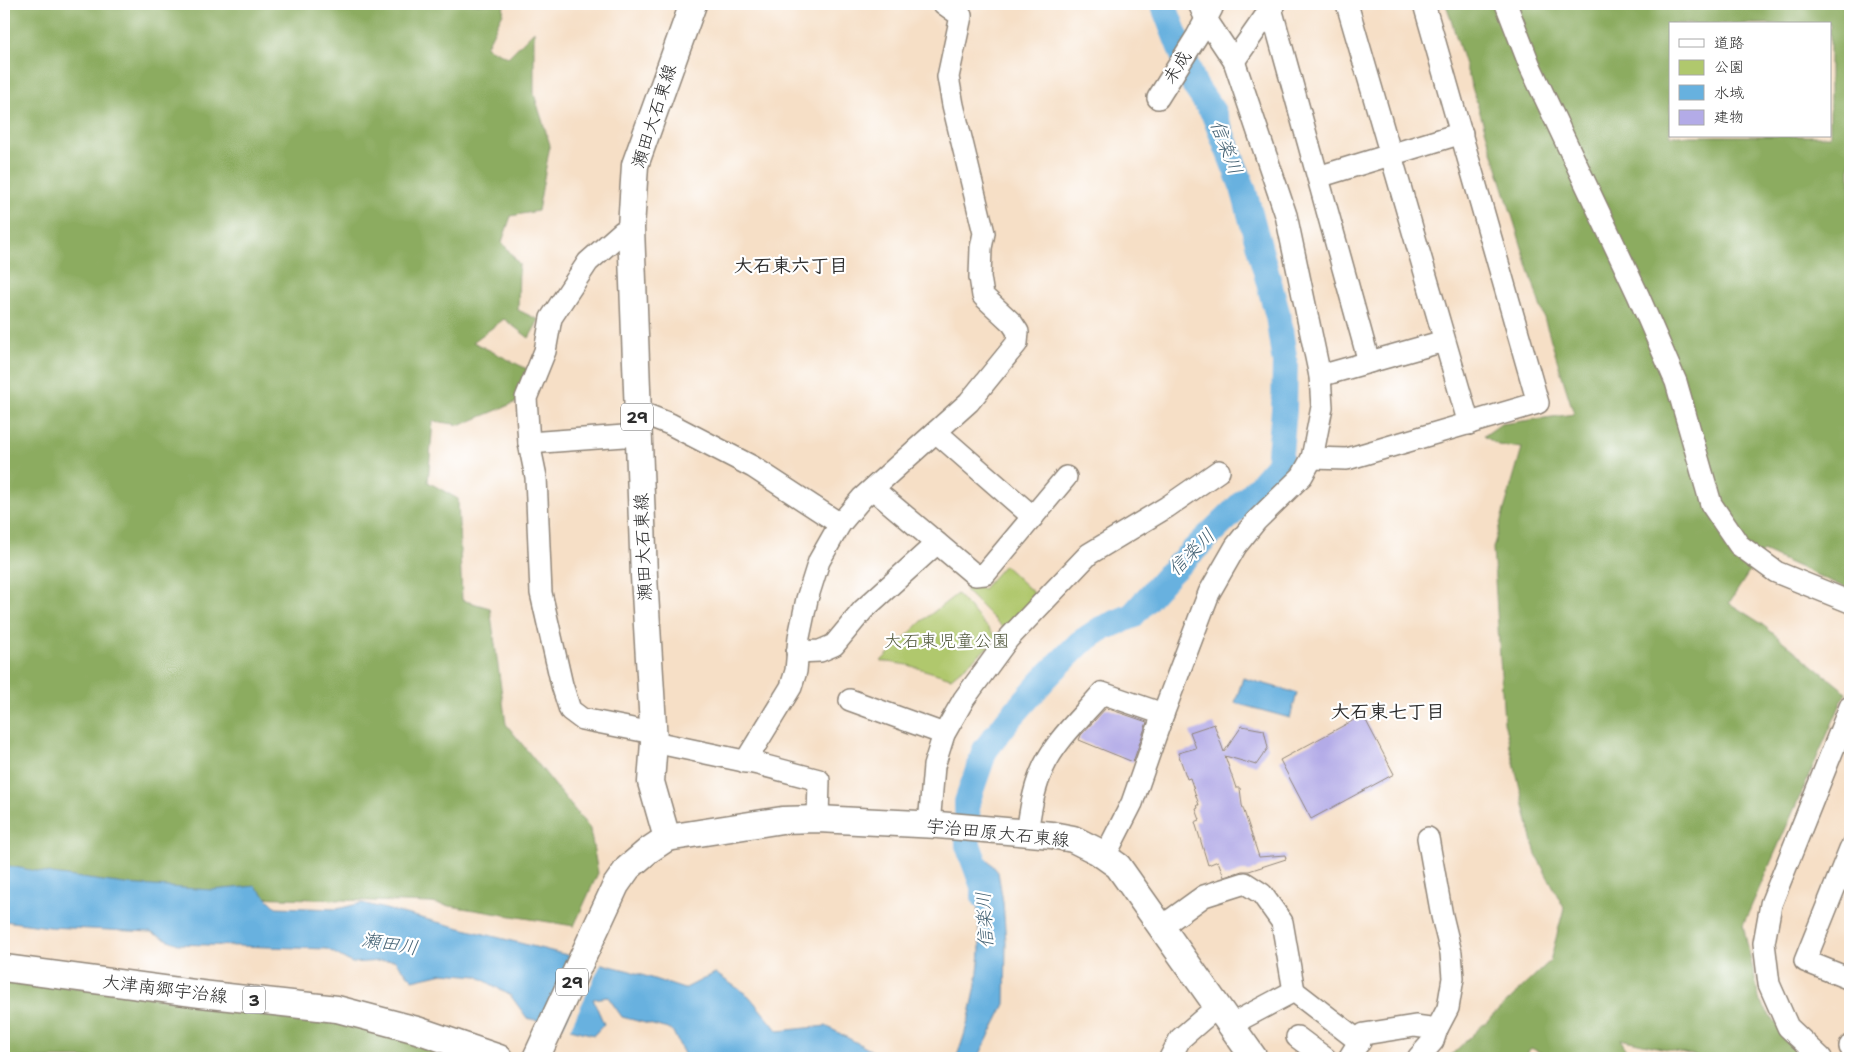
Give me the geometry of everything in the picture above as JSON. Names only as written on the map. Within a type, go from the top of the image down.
[{"type":"main road","name":"瀬田大石東線","points":[[667,838],[651,782],[653,738],[644,576],[631,228],[635,165],[692,4]]},
{"type":"main road","name":"宇治田原大石東線","points":[[667,838],[782,820],[818,819],[933,825],[1073,839],[1097,850],[1118,866],[1254,1058]]},
{"type":"main road","name":"29","points":[[536,1058],[616,886],[628,868],[667,838]]},
{"type":"main road","name":"大津南郷宇治線","points":[[4,968],[201,994],[337,1008],[417,1030],[499,1058]]},
{"type":"street","points":[[745,762],[791,687],[796,671],[798,637],[807,599],[819,561],[840,524],[862,498],[969,402],[1017,343],[1018,332],[1012,323],[983,296],[980,277],[981,248],[984,233],[948,77],[962,16],[944,4]]},
{"type":"street","points":[[1347,4],[1469,424]]},
{"type":"street","points":[[1312,458],[1347,460],[1538,402],[1424,4]]},
{"type":"street","points":[[1506,4],[1530,66],[1638,296],[1676,382],[1711,504],[1739,545],[1776,572],[1850,602]]},
{"type":"street","points":[[1234,61],[1273,6]]},
{"type":"street","points":[[1273,6],[1369,362]]},
{"type":"street","points":[[1105,856],[1132,803],[1163,714],[1206,601],[1220,571],[1236,546],[1256,521],[1302,476],[1312,458],[1322,408],[1320,376],[1286,215],[1234,61],[1204,16]]},
{"type":"street","name":"未成","points":[[1158,98],[1204,16]]},
{"type":"street","points":[[1318,177],[1462,133]]},
{"type":"street","points":[[631,228],[622,232],[588,262],[550,318],[545,351],[526,398],[528,443],[536,477],[541,593],[562,685],[570,710],[582,719],[819,780],[818,819]]},
{"type":"street","points":[[1320,376],[1444,340]]},
{"type":"street","points":[[528,443],[638,423],[670,424],[753,466],[840,524]]},
{"type":"street","points":[[936,432],[1033,517]]},
{"type":"street","points":[[933,825],[934,766],[944,734],[964,699],[1008,639],[1089,554],[1167,507],[1219,471]]},
{"type":"street","points":[[873,489],[975,575],[985,574],[1066,477]]},
{"type":"street","points":[[797,652],[820,651],[834,645],[863,610],[937,543]]},
{"type":"street","points":[[1021,833],[1031,808],[1041,772],[1051,753],[1102,693],[1163,714]]},
{"type":"street","points":[[850,700],[944,734]]},
{"type":"street","points":[[1821,1058],[1788,1027],[1769,984],[1764,943],[1770,904],[1850,707]]},
{"type":"street","points":[[1418,1058],[1433,1041],[1448,1008],[1453,978],[1451,954],[1428,838]]},
{"type":"street","points":[[1850,849],[1805,961],[1850,979]]},
{"type":"street","points":[[1162,928],[1204,896],[1245,884],[1262,894],[1282,922],[1294,991],[1356,1052],[1364,1034],[1415,1026],[1437,1029]]},
{"type":"street","points":[[1170,1058],[1180,1040],[1224,1016],[1294,991]]},
{"type":"street","points":[[1297,1037],[1324,1058]]},
{"type":"green space","points":[[4,4],[504,4],[503,13],[486,47],[508,57],[534,31],[534,94],[550,145],[538,211],[511,216],[502,242],[519,264],[518,310],[539,320],[529,338],[504,319],[473,342],[527,369],[519,401],[461,425],[433,421],[428,482],[458,499],[462,600],[490,608],[506,724],[590,829],[598,873],[574,926],[431,903],[252,897],[4,873]]},
{"type":"green space","points":[[1446,4],[1850,4],[1850,590],[1763,551],[1729,603],[1759,622],[1846,692],[1743,925],[1760,1002],[1802,1058],[1707,1058],[1620,1039],[1632,1058],[1552,1058],[1531,1048],[1523,1058],[1448,1058],[1550,961],[1564,908],[1536,855],[1504,722],[1493,548],[1522,448],[1498,445],[1484,436],[1501,424],[1574,414]]},
{"type":"green space","points":[[1004,565],[1037,596],[1006,631],[965,590],[973,581],[983,589]]},
{"type":"green space","name":"大石東児童公園","points":[[957,594],[998,639],[951,678],[908,665],[881,661],[922,621]]},
{"type":"green space","points":[[4,978],[380,1027],[464,1058],[4,1058]]},
{"type":"water","points":[[1243,678],[1297,693],[1290,718],[1235,703]]},
{"type":"water","points":[[974,858],[988,860],[998,872],[1003,902],[1006,942],[1005,1004],[978,1058],[956,1058],[965,1033],[978,972],[980,946]]},
{"type":"water","name":"瀬田川","points":[[4,865],[125,884],[212,890],[255,886],[276,907],[337,909],[362,903],[630,971],[684,989],[715,973],[749,996],[778,1031],[826,1026],[885,1058],[686,1058],[672,1030],[622,1017],[608,997],[593,999],[604,1024],[594,1035],[527,1018],[511,996],[477,976],[443,973],[413,980],[394,960],[352,963],[327,949],[178,944],[150,932],[49,927],[4,921]]},
{"type":"pier","points":[[595,960],[602,962],[569,1031],[562,1029]]},
{"type":"building","points":[[1106,708],[1147,722],[1133,762],[1079,740],[1081,735]]},
{"type":"building","points":[[1363,715],[1394,774],[1311,819],[1280,760]]},
{"type":"building","points":[[1214,724],[1224,752],[1242,726],[1264,730],[1268,748],[1256,765],[1225,756],[1236,788],[1240,788],[1242,805],[1259,857],[1285,855],[1286,859],[1224,877],[1218,861],[1208,865],[1195,822],[1200,820],[1196,809],[1198,808],[1197,805],[1199,805],[1190,778],[1187,779],[1178,753],[1196,748],[1190,732]]},
{"type":"waterway","name":"信楽川","points":[[984,896],[984,889],[968,845],[967,802],[985,750],[1009,719],[1047,676],[1080,643],[1101,629],[1132,616],[1170,573],[1258,488],[1279,464],[1284,410],[1285,363],[1278,316],[1243,188],[1213,112],[1195,86],[1163,4]]},
{"type":"district","name":"大石東六丁目","points":[[791,265]]},
{"type":"district","name":"大石東七丁目","points":[[1388,711]]}]
